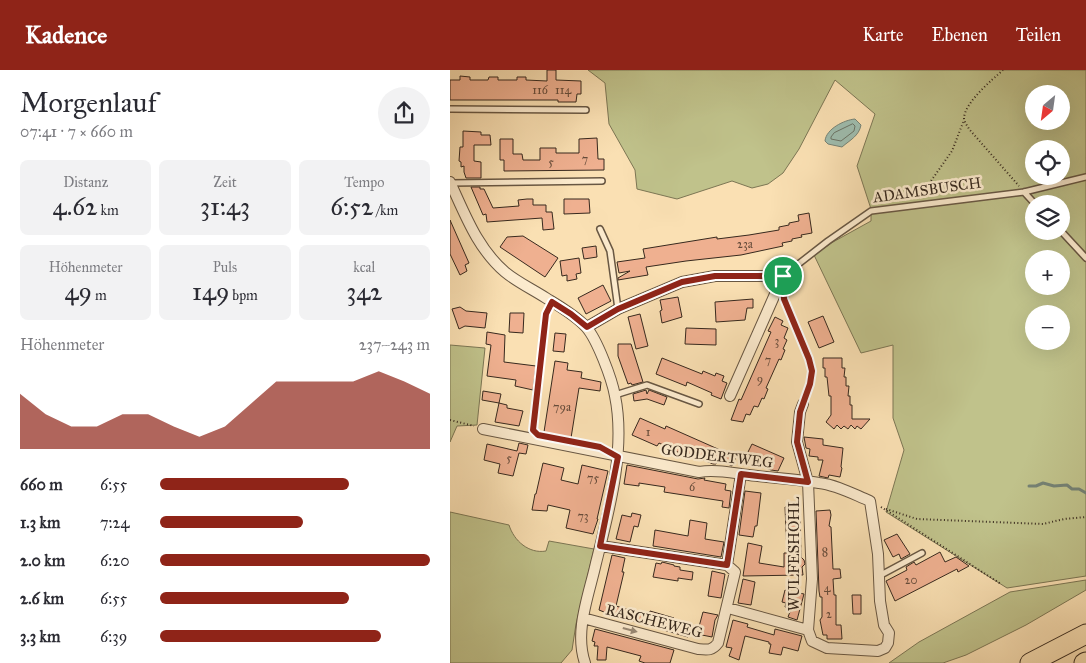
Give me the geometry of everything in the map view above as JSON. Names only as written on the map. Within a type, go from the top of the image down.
[{"type":"highway","points":[[1030,663],[1086,634]]},
{"type":"street","points":[[450,182],[473,232],[491,259],[511,276],[571,314],[587,327],[605,363],[615,395],[619,422],[618,457],[583,618],[580,638],[585,663]]},
{"type":"street","points":[[587,327],[618,309],[682,282],[715,276],[783,276],[730,396]]},
{"type":"street","name":"WULFESHOHL","points":[[803,404],[800,412],[797,442],[808,482],[812,579],[808,630]]},
{"type":"street","name":"GODDERTWEG","points":[[483,429],[699,472],[711,470],[820,483],[845,490],[870,501],[878,554],[879,576]]},
{"type":"street","name":"RASCHEWEG","points":[[583,618],[709,650],[718,643],[728,608],[735,572],[727,565],[741,474]]},
{"type":"street","points":[[600,546],[727,565]]},
{"type":"street","points":[[728,608],[808,630],[812,641],[827,648],[878,651],[888,643],[888,634],[884,624],[880,601],[879,576]]},
{"type":"lane","points":[[450,109],[586,110]]},
{"type":"lane","name":"ADAMSBUSCH","points":[[783,276],[871,211],[1024,192],[1086,177]]},
{"type":"lane","points":[[450,182],[602,181]]},
{"type":"lane","points":[[1024,192],[1027,195]]},
{"type":"lane","points":[[600,229],[610,251],[618,309]]},
{"type":"lane","points":[[1069,240],[1086,258]]},
{"type":"lane","points":[[552,302],[546,314],[534,433],[600,447],[618,457]]},
{"type":"lane","points":[[615,395],[647,384],[699,404]]},
{"type":"lane","points":[[879,576],[922,553]]},
{"type":"path","points":[[914,206],[952,151],[966,112],[972,102],[1003,70]]},
{"type":"path","points":[[964,120],[969,129],[1024,192]]},
{"type":"path","points":[[784,299],[809,359],[812,371],[803,404]]},
{"type":"path","points":[[450,420],[483,429]]},
{"type":"path","points":[[1001,584],[886,509],[917,519],[1043,524],[1064,519],[1086,517]]},
{"type":"green space","points":[[588,70],[1086,70],[1086,576],[1007,588],[886,512],[904,450],[893,418],[893,345],[861,353],[814,255],[871,221],[871,209],[857,166],[875,114],[835,80],[799,149],[783,173],[768,184],[752,188],[732,181],[677,199],[637,189],[635,170],[609,124],[605,83]]},
{"type":"green space","points":[[450,345],[485,348],[477,425],[457,426],[450,442]]},
{"type":"green space","points":[[450,512],[509,525],[518,541],[534,550],[546,551],[549,541],[594,549],[576,624],[572,650],[561,663],[450,663]]},
{"type":"green space","points":[[1086,580],[1086,590],[1026,625],[966,655],[943,663],[889,663],[919,642],[1010,592]]},
{"type":"water","points":[[855,119],[861,125],[860,129],[854,138],[842,147],[828,144],[825,141],[826,137],[836,126]]},
{"type":"building","points":[[547,70],[556,70],[556,80],[581,81],[581,94],[577,94],[576,102],[558,102],[558,100],[450,100],[450,80],[460,80],[460,76],[470,77],[470,80],[488,80],[489,77],[498,77],[498,80],[517,80],[517,77],[526,77],[526,80],[547,81]]},
{"type":"building","points":[[463,131],[481,132],[481,135],[490,135],[491,145],[474,145],[474,161],[481,162],[481,178],[466,178],[464,166],[461,167],[461,162],[459,161],[460,147],[463,147]]},
{"type":"building","points":[[597,138],[598,159],[604,159],[604,170],[504,171],[504,160],[500,160],[500,139],[513,139],[513,154],[522,154],[523,160],[540,160],[540,148],[556,148],[556,153],[579,153],[579,139]]},
{"type":"building","points":[[471,187],[484,189],[493,208],[519,206],[518,200],[527,199],[533,199],[533,205],[546,205],[546,212],[552,212],[554,229],[543,230],[542,218],[487,222],[486,214],[483,215]]},
{"type":"building","points":[[564,199],[589,199],[590,213],[564,214]]},
{"type":"building","points":[[809,213],[812,233],[801,235],[802,237],[782,243],[783,246],[741,255],[646,267],[648,275],[618,280],[618,278],[630,271],[619,273],[617,262],[645,258],[643,249],[717,237],[717,239],[779,230],[779,227],[799,221],[798,215]]},
{"type":"building","points":[[450,220],[469,263],[465,265],[467,271],[460,275],[450,254]]},
{"type":"building","points":[[523,236],[558,258],[545,277],[500,247],[507,237]]},
{"type":"building","points":[[596,246],[597,257],[584,259],[582,248]]},
{"type":"building","points":[[579,258],[581,273],[576,274],[577,279],[567,281],[567,275],[562,276],[560,261]]},
{"type":"building","points":[[603,285],[611,301],[586,314],[578,298]]},
{"type":"building","points":[[678,297],[682,317],[662,323],[660,300]]},
{"type":"building","points":[[753,299],[753,308],[747,308],[745,320],[716,322],[715,302]]},
{"type":"building","points":[[460,307],[466,311],[487,313],[485,328],[465,326],[459,329],[452,309]]},
{"type":"building","points":[[510,313],[524,313],[523,333],[509,332]]},
{"type":"building","points":[[640,314],[648,346],[636,349],[628,317]]},
{"type":"building","points":[[823,316],[834,342],[819,348],[808,322]]},
{"type":"building","points":[[775,317],[783,321],[781,325],[788,328],[784,338],[787,340],[783,349],[785,350],[781,360],[779,359],[766,388],[768,389],[764,399],[762,398],[758,407],[754,406],[750,415],[746,414],[743,422],[731,420],[771,332],[768,331]]},
{"type":"building","points":[[686,328],[716,329],[716,345],[685,344]]},
{"type":"building","points":[[487,332],[505,335],[504,362],[536,366],[533,390],[515,386],[516,380],[487,376],[491,345],[486,344]]},
{"type":"building","points":[[555,333],[566,334],[564,352],[553,351]]},
{"type":"building","points":[[618,344],[631,344],[643,382],[632,385],[631,383],[628,384],[618,356]]},
{"type":"building","points":[[662,358],[702,374],[703,371],[715,376],[716,373],[724,376],[722,381],[727,383],[721,399],[687,382],[686,386],[656,374]]},
{"type":"building","points":[[823,358],[842,358],[842,368],[845,368],[846,386],[849,386],[848,396],[850,396],[850,405],[852,405],[852,419],[870,419],[861,429],[857,426],[855,429],[851,425],[848,429],[844,426],[841,429],[837,425],[834,429],[826,422],[831,415],[831,396],[829,396],[825,368],[823,368]]},
{"type":"building","points":[[555,361],[568,363],[567,370],[582,372],[581,378],[601,382],[600,391],[579,388],[571,438],[546,434],[544,432]]},
{"type":"building","points":[[646,390],[647,394],[649,390],[667,397],[664,405],[647,399],[634,401],[633,394]]},
{"type":"building","points":[[483,391],[501,394],[499,403],[482,400]]},
{"type":"building","points":[[499,403],[507,405],[507,408],[523,411],[519,426],[495,422]]},
{"type":"building","points":[[640,418],[665,429],[666,426],[736,457],[732,466],[718,459],[716,464],[713,464],[685,452],[684,455],[659,443],[657,446],[632,435]]},
{"type":"building","points":[[804,437],[823,439],[823,445],[843,448],[840,477],[829,475],[828,478],[819,476],[823,460],[818,460],[818,457],[809,456],[810,449],[806,448]]},
{"type":"building","points":[[519,443],[528,445],[526,454],[519,453],[513,476],[498,473],[500,464],[484,460],[487,444],[517,451]]},
{"type":"building","points":[[752,444],[784,458],[778,471],[754,463],[756,458],[747,454]]},
{"type":"building","points":[[543,463],[564,468],[561,480],[578,484],[582,465],[608,471],[593,534],[566,528],[570,510],[548,505],[547,511],[532,510]]},
{"type":"building","points":[[627,465],[698,479],[705,478],[704,480],[726,484],[725,490],[731,491],[729,508],[722,507],[723,501],[664,492],[665,487],[639,483],[639,486],[624,484]]},
{"type":"building","points":[[745,491],[761,493],[757,526],[755,526],[753,537],[739,535]]},
{"type":"building","points":[[785,507],[800,507],[801,557],[805,564],[802,567],[803,575],[743,576],[748,543],[762,546],[759,563],[784,567],[784,553],[787,553]]},
{"type":"building","points":[[830,510],[829,526],[831,527],[833,569],[840,569],[841,578],[833,579],[834,595],[836,595],[836,625],[841,625],[842,639],[827,639],[827,635],[823,635],[820,620],[822,617],[822,597],[820,597],[819,591],[816,511]]},
{"type":"building","points":[[632,513],[641,515],[638,527],[634,526],[630,542],[616,539],[622,515],[631,517]]},
{"type":"building","points":[[690,520],[707,523],[705,539],[724,542],[721,557],[653,546],[655,530],[688,536]]},
{"type":"building","points":[[897,534],[910,554],[901,559],[899,554],[893,557],[884,540]]},
{"type":"building","points":[[940,552],[945,562],[956,557],[969,566],[958,572],[957,569],[895,601],[886,581],[907,570],[906,567],[914,562],[916,565]]},
{"type":"building","points":[[612,555],[625,558],[622,572],[624,572],[616,606],[649,616],[650,611],[674,618],[673,622],[691,628],[688,637],[599,610]]},
{"type":"building","points":[[662,562],[680,567],[680,570],[693,572],[692,580],[678,578],[678,581],[653,577],[656,563],[661,564]]},
{"type":"building","points":[[712,571],[725,574],[721,598],[708,596]]},
{"type":"building","points":[[743,579],[755,582],[751,605],[738,603]]},
{"type":"building","points":[[785,590],[804,594],[797,620],[788,617],[791,609],[785,607],[786,603],[782,602]]},
{"type":"building","points":[[852,595],[861,595],[861,614],[853,614]]},
{"type":"building","points":[[703,612],[718,615],[715,620],[712,637],[697,634]]},
{"type":"building","points":[[733,620],[748,624],[747,627],[774,635],[775,629],[802,636],[798,651],[783,647],[781,655],[769,653],[771,644],[769,642],[745,636],[739,660],[729,656],[732,648],[726,647]]},
{"type":"building","points":[[595,629],[674,650],[670,663],[645,663],[639,661],[641,656],[607,647],[606,660],[597,660],[598,646],[594,646],[595,642],[592,641]]},
{"type":"waterway","points":[[1029,486],[1043,483],[1054,486],[1067,485],[1072,489],[1079,489],[1086,493]]},
{"type":"route","points":[[715,276],[783,276],[784,299],[809,359],[812,371],[810,384],[800,412],[797,442],[808,482],[741,474],[727,565],[600,546],[618,457],[600,447],[538,435],[533,430],[546,314],[552,302],[587,327],[618,309],[682,282],[715,276]]}]
